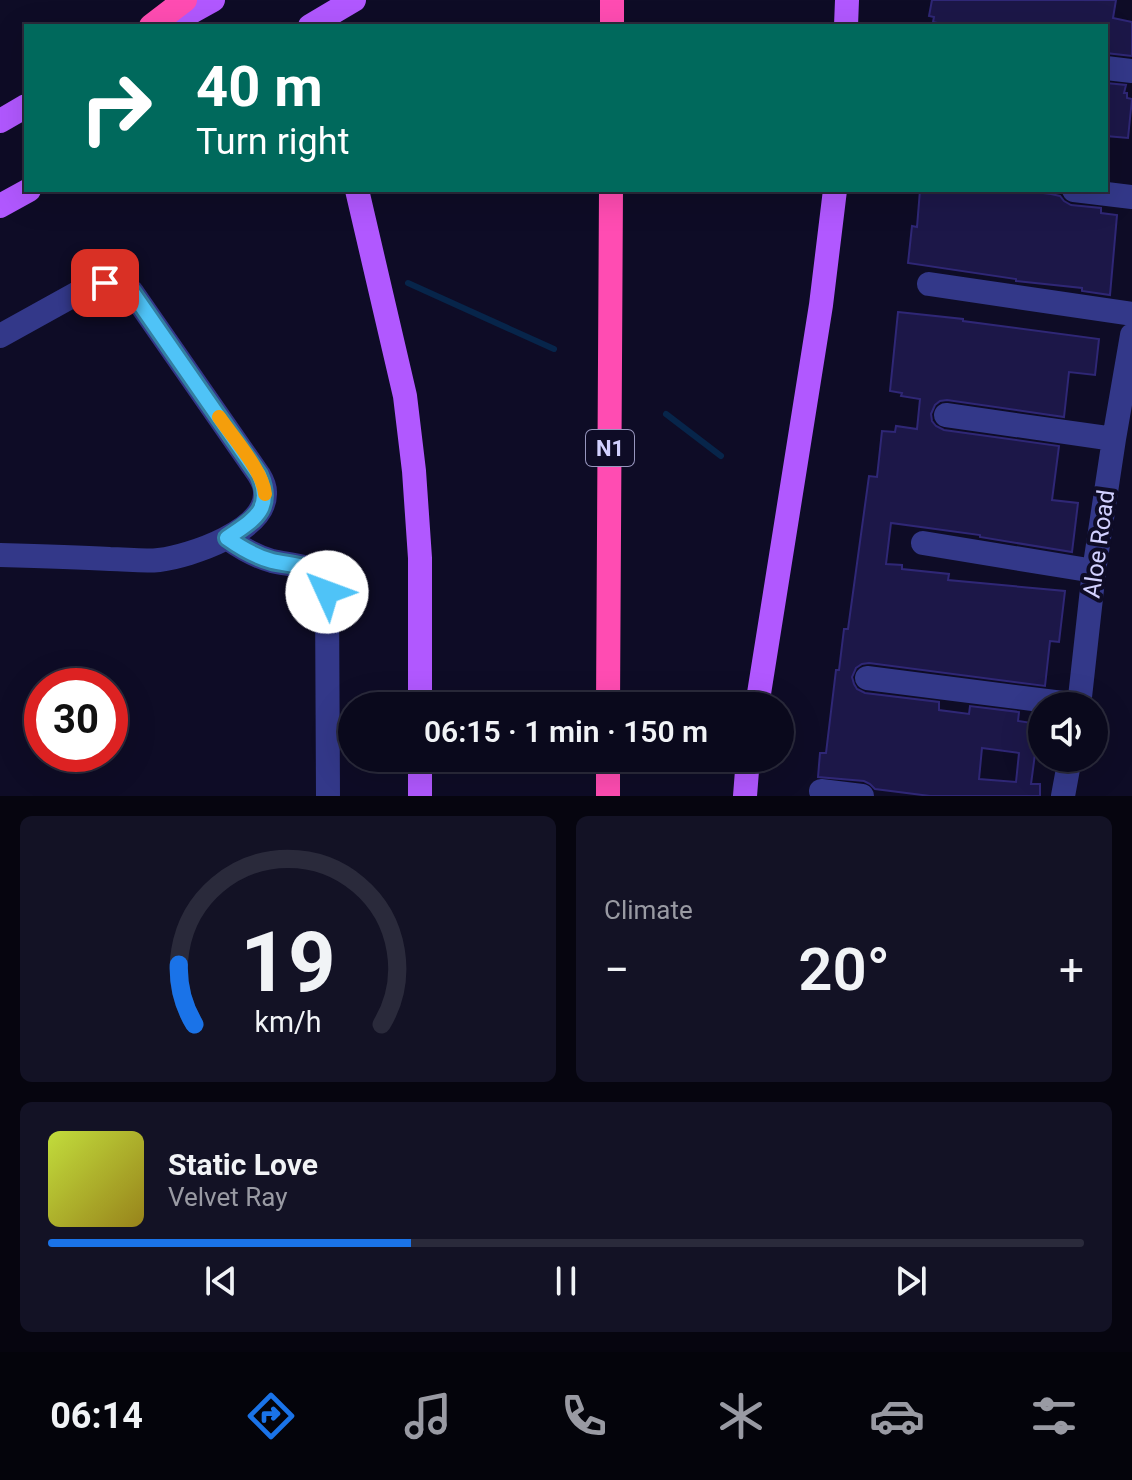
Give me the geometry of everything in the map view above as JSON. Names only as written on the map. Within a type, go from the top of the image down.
[{"type":"highway","points":[[154,24],[185,0]]},
{"type":"highway","points":[[612,0],[612,24]]},
{"type":"highway","name":"N1","points":[[608,692],[611,192]]},
{"type":"highway","points":[[608,772],[608,796]]},
{"type":"main road","points":[[170,24],[213,0]]},
{"type":"main road","points":[[318,18],[354,0]]},
{"type":"main road","points":[[846,24],[847,0]]},
{"type":"main road","points":[[0,121],[24,107]]},
{"type":"main road","points":[[0,206],[25,192]]},
{"type":"main road","points":[[350,192],[366,232]]},
{"type":"main road","points":[[357,192],[405,396],[420,558],[420,692]]},
{"type":"main road","points":[[759,692],[821,305],[835,192]]},
{"type":"main road","points":[[420,772],[420,796]]},
{"type":"main road","points":[[745,796],[747,772]]},
{"type":"street","points":[[1108,68],[1132,71]]},
{"type":"street","points":[[1091,192],[1132,197]]},
{"type":"street","points":[[929,284],[1132,314]]},
{"type":"street","points":[[0,336],[92,285],[120,285],[132,292],[259,475],[266,490],[264,503],[249,523],[227,538],[192,553],[158,560],[0,555]]},
{"type":"street","name":"Aloe Road","points":[[1081,692],[1094,571],[1114,439],[1126,405],[1132,335]]},
{"type":"street","points":[[946,415],[1114,439]]},
{"type":"street","points":[[227,538],[249,554],[310,568],[323,579],[327,592],[328,796]]},
{"type":"street","points":[[923,543],[1094,571]]},
{"type":"street","points":[[867,678],[1028,699]]},
{"type":"street","points":[[1063,796],[1067,772]]},
{"type":"street","points":[[821,791],[862,796]]},
{"type":"building","points":[[932,0],[1116,0],[1113,18],[1132,22],[1132,56],[1108,53],[1108,24],[942,24],[933,22],[934,17],[929,16]]},
{"type":"building","points":[[1108,83],[1126,85],[1124,93],[1132,99],[1128,138],[1108,136]]},
{"type":"building","points":[[920,192],[1035,192],[1060,196],[1071,205],[1101,208],[1101,213],[1117,215],[1110,295],[1082,291],[1082,288],[1016,281],[908,263],[912,226],[917,227]]},
{"type":"building","points":[[898,312],[1099,339],[1095,375],[1069,372],[1064,417],[947,400],[935,405],[931,414],[936,426],[944,430],[1059,446],[1052,500],[1078,503],[1072,552],[891,523],[886,564],[902,565],[902,569],[949,574],[948,580],[1065,591],[1059,642],[1050,641],[1045,686],[869,663],[856,668],[852,677],[857,689],[865,693],[939,702],[939,710],[969,714],[970,706],[1019,712],[1018,721],[1028,722],[1028,772],[1033,772],[1031,784],[1040,784],[1040,796],[930,796],[875,789],[864,781],[818,777],[820,753],[826,753],[844,629],[848,629],[869,476],[877,477],[882,431],[895,432],[896,426],[917,429],[920,399],[901,396],[902,393],[890,391]],"holes":[[[982,748],[1019,753],[1016,782],[979,779]]]},
{"type":"waterway","points":[[408,283],[554,349]]},
{"type":"waterway","points":[[666,414],[721,456]]},
{"type":"slow traffic","points":[[219,417],[259,475],[265,494]]},
{"type":"route","points":[[105,283],[120,285],[132,292],[259,475],[266,490],[264,503],[249,523],[227,538],[249,554],[310,568],[323,579],[327,592]]}]
